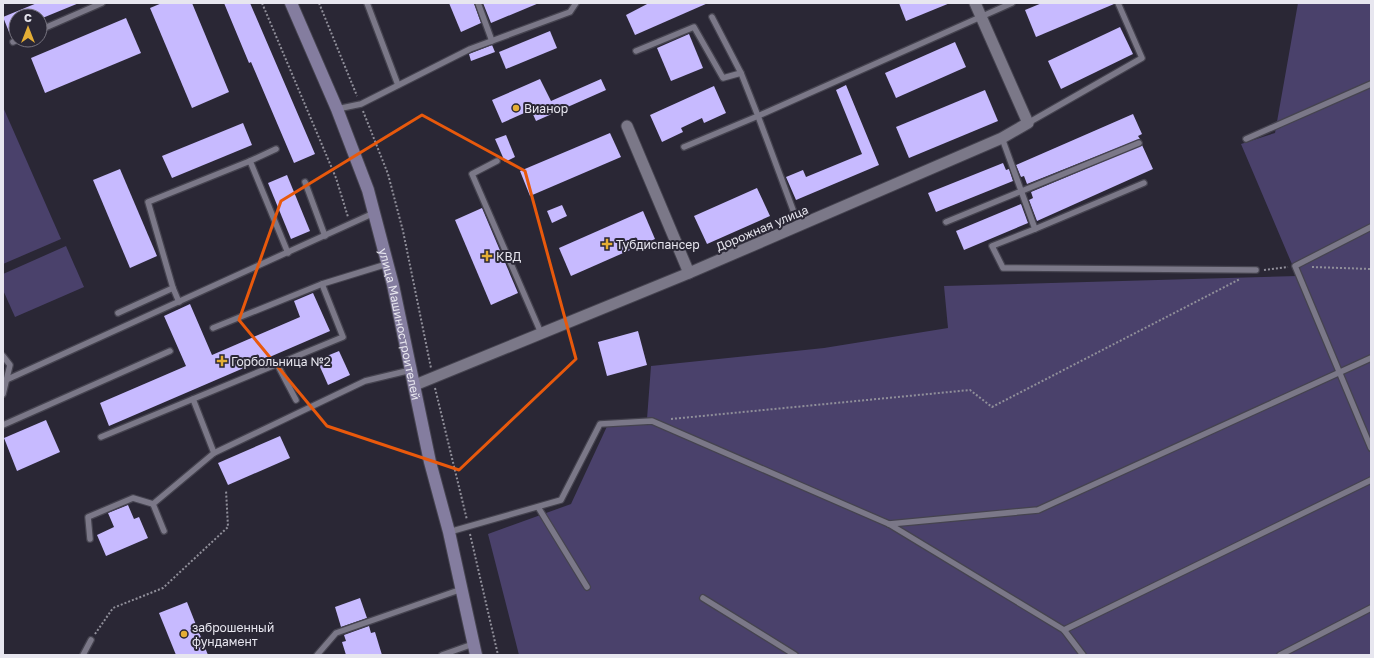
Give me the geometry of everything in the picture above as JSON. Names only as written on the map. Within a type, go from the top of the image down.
[{"type":"street","name":"улица Машиностроителей","points":[[292,3],[337,109],[368,190],[414,385],[430,462],[449,532],[475,649]]},
{"type":"street","points":[[976,3],[1028,123]]},
{"type":"street","name":"Дорожная улица","points":[[414,385],[689,273],[1002,138],[1028,123]]},
{"type":"street","points":[[627,126],[689,273]]},
{"type":"lane","points":[[48,27],[102,3]]},
{"type":"lane","points":[[367,3],[398,85]]},
{"type":"lane","points":[[478,3],[492,41]]},
{"type":"lane","points":[[337,109],[361,104],[470,49],[570,12],[576,3]]},
{"type":"lane","points":[[684,146],[758,116],[1012,3]]},
{"type":"lane","points":[[1028,123],[1142,58],[1118,3]]},
{"type":"lane","points":[[712,17],[741,73],[799,226]]},
{"type":"lane","points":[[636,51],[694,27],[723,78],[741,73]]},
{"type":"lane","points":[[1246,139],[1371,84]]},
{"type":"lane","points":[[1002,138],[1035,229]]},
{"type":"lane","points":[[946,222],[1139,143]]},
{"type":"lane","points":[[179,302],[173,288],[148,202],[276,149]]},
{"type":"lane","points":[[250,161],[288,253]]},
{"type":"lane","points":[[497,161],[472,174],[541,333]]},
{"type":"lane","points":[[305,182],[325,236]]},
{"type":"lane","points":[[1144,183],[992,246],[1003,268],[1256,270]]},
{"type":"lane","points":[[6,380],[374,213]]},
{"type":"lane","points":[[1371,227],[1295,266],[1371,448]]},
{"type":"lane","points":[[213,328],[322,284],[386,264]]},
{"type":"lane","points":[[101,438],[343,337],[322,284]]},
{"type":"lane","points":[[118,313],[173,288]]},
{"type":"lane","points":[[3,425],[170,351]]},
{"type":"lane","points":[[3,356],[10,365],[3,394]]},
{"type":"lane","points":[[889,524],[1038,510],[1371,358]]},
{"type":"lane","points":[[277,364],[296,400]]},
{"type":"lane","points":[[153,504],[214,453],[365,382],[410,370]]},
{"type":"lane","points":[[193,399],[214,453]]},
{"type":"lane","points":[[449,532],[561,500],[600,424],[652,421],[889,524],[1064,630],[1083,655]]},
{"type":"lane","points":[[1064,630],[1371,480]]},
{"type":"lane","points":[[90,539],[88,517],[133,498],[153,504]]},
{"type":"lane","points":[[153,504],[164,531]]},
{"type":"lane","points":[[538,507],[587,587]]},
{"type":"lane","points":[[317,655],[336,633],[462,590]]},
{"type":"lane","points":[[703,598],[795,655]]},
{"type":"lane","points":[[1280,655],[1371,608]]},
{"type":"lane","points":[[83,655],[91,640]]},
{"type":"lane","points":[[442,655],[475,649]]},
{"type":"path","points":[[262,3],[336,178],[350,224]]},
{"type":"path","points":[[319,3],[388,174],[403,231],[433,377],[498,655]]},
{"type":"path","points":[[652,421],[970,390],[992,407],[1256,270],[1295,266],[1371,269]]},
{"type":"path","points":[[91,640],[113,608],[162,588],[228,527],[226,490]]},
{"type":"highlighted area","points":[[422,115],[525,171],[576,359],[459,470],[327,426],[239,320],[281,201]]},
{"type":"shaded area","points":[[1298,3],[1371,3],[1371,655],[519,655],[488,534],[571,504],[609,422],[647,419],[651,366],[824,348],[948,328],[944,286],[1297,276],[1241,144],[1275,133]]},
{"type":"shaded area","points":[[3,107],[61,239],[3,264]]},
{"type":"shaded area","points":[[66,246],[84,287],[15,317],[3,290],[3,274]]},
{"type":"building","points":[[37,3],[79,3],[48,16],[48,8],[25,8]]},
{"type":"building","points":[[162,3],[192,3],[229,92],[192,108],[150,8]]},
{"type":"building","points":[[224,3],[250,3],[315,154],[294,163]]},
{"type":"building","points":[[449,3],[474,3],[481,23],[461,32]]},
{"type":"building","points":[[483,3],[539,3],[491,23]]},
{"type":"building","points":[[649,3],[708,3],[635,35],[626,15]]},
{"type":"building","points":[[899,3],[950,3],[906,21]]},
{"type":"building","points":[[1042,3],[1114,4],[1036,37],[1025,10]]},
{"type":"building","points":[[8,15],[8,30],[3,17]]},
{"type":"building","points":[[126,18],[141,53],[45,93],[31,58]]},
{"type":"building","points":[[1120,27],[1133,54],[1061,89],[1048,61]]},
{"type":"building","points":[[550,31],[557,48],[506,69],[499,52]]},
{"type":"building","points":[[689,34],[703,68],[671,81],[657,48]]},
{"type":"building","points":[[955,42],[966,67],[896,98],[885,73]]},
{"type":"building","points":[[492,45],[495,52],[471,61],[469,54]]},
{"type":"building","points":[[540,79],[551,101],[601,79],[606,90],[536,121],[531,110],[502,123],[492,100]]},
{"type":"building","points":[[846,85],[879,165],[796,200],[786,177],[803,170],[806,177],[862,154],[836,90]]},
{"type":"building","points":[[714,86],[726,113],[704,123],[702,118],[681,128],[683,132],[662,142],[650,115]]},
{"type":"building","points":[[985,90],[998,121],[909,158],[896,127]]},
{"type":"building","points":[[1133,114],[1142,134],[1138,136],[1140,139],[1027,184],[1024,176],[1021,177],[1016,165]]},
{"type":"building","points":[[243,123],[252,145],[172,178],[162,156]]},
{"type":"building","points":[[610,133],[621,157],[530,196],[520,171]]},
{"type":"building","points":[[506,135],[515,157],[505,162],[495,139]]},
{"type":"building","points":[[1142,145],[1153,169],[1037,221],[1029,200],[1033,198],[1031,192]]},
{"type":"building","points":[[1003,163],[1006,170],[1009,169],[1013,181],[936,212],[928,193]]},
{"type":"building","points":[[120,169],[157,256],[130,268],[93,180]]},
{"type":"building","points":[[287,175],[310,231],[291,239],[268,183]]},
{"type":"building","points":[[757,188],[770,216],[707,244],[694,216]]},
{"type":"building","points":[[1021,204],[1028,223],[964,250],[956,231]]},
{"type":"building","points":[[562,205],[567,216],[552,223],[547,211]]},
{"type":"building","name":"КВД","points":[[482,208],[518,293],[491,305],[455,220]]},
{"type":"building","name":"Тубдиспансер","points":[[643,211],[655,239],[571,276],[559,248]]},
{"type":"building","name":"Горбольница №2","points":[[313,293],[330,331],[109,426],[100,403],[186,366],[164,316],[190,304],[212,355],[300,317],[294,301]]},
{"type":"building","points":[[638,331],[647,365],[607,376],[598,342]]},
{"type":"building","points":[[339,351],[350,375],[328,385],[317,360]]},
{"type":"building","points":[[46,420],[60,452],[17,471],[4,438]]},
{"type":"building","points":[[280,436],[290,458],[228,485],[218,463]]},
{"type":"building","points":[[128,505],[134,519],[139,517],[148,538],[106,556],[97,535],[114,527],[108,513]]},
{"type":"building","points":[[360,598],[367,618],[341,627],[335,607]]},
{"type":"building","name":"заброшенный фундамент","points":[[187,602],[208,655],[176,655],[159,613]]},
{"type":"building","points":[[369,626],[371,633],[375,632],[382,655],[346,655],[342,642],[346,641],[344,635]]},
{"type":"place","name":"Вианор","points":[[516,108]]},
{"type":"place","name":"Тубдиспансер","points":[[607,244]]},
{"type":"place","name":"КВД","points":[[487,256]]},
{"type":"place","name":"Горбольница №2","points":[[222,361]]},
{"type":"place","name":"заброшенный фундамент","points":[[184,634]]}]
